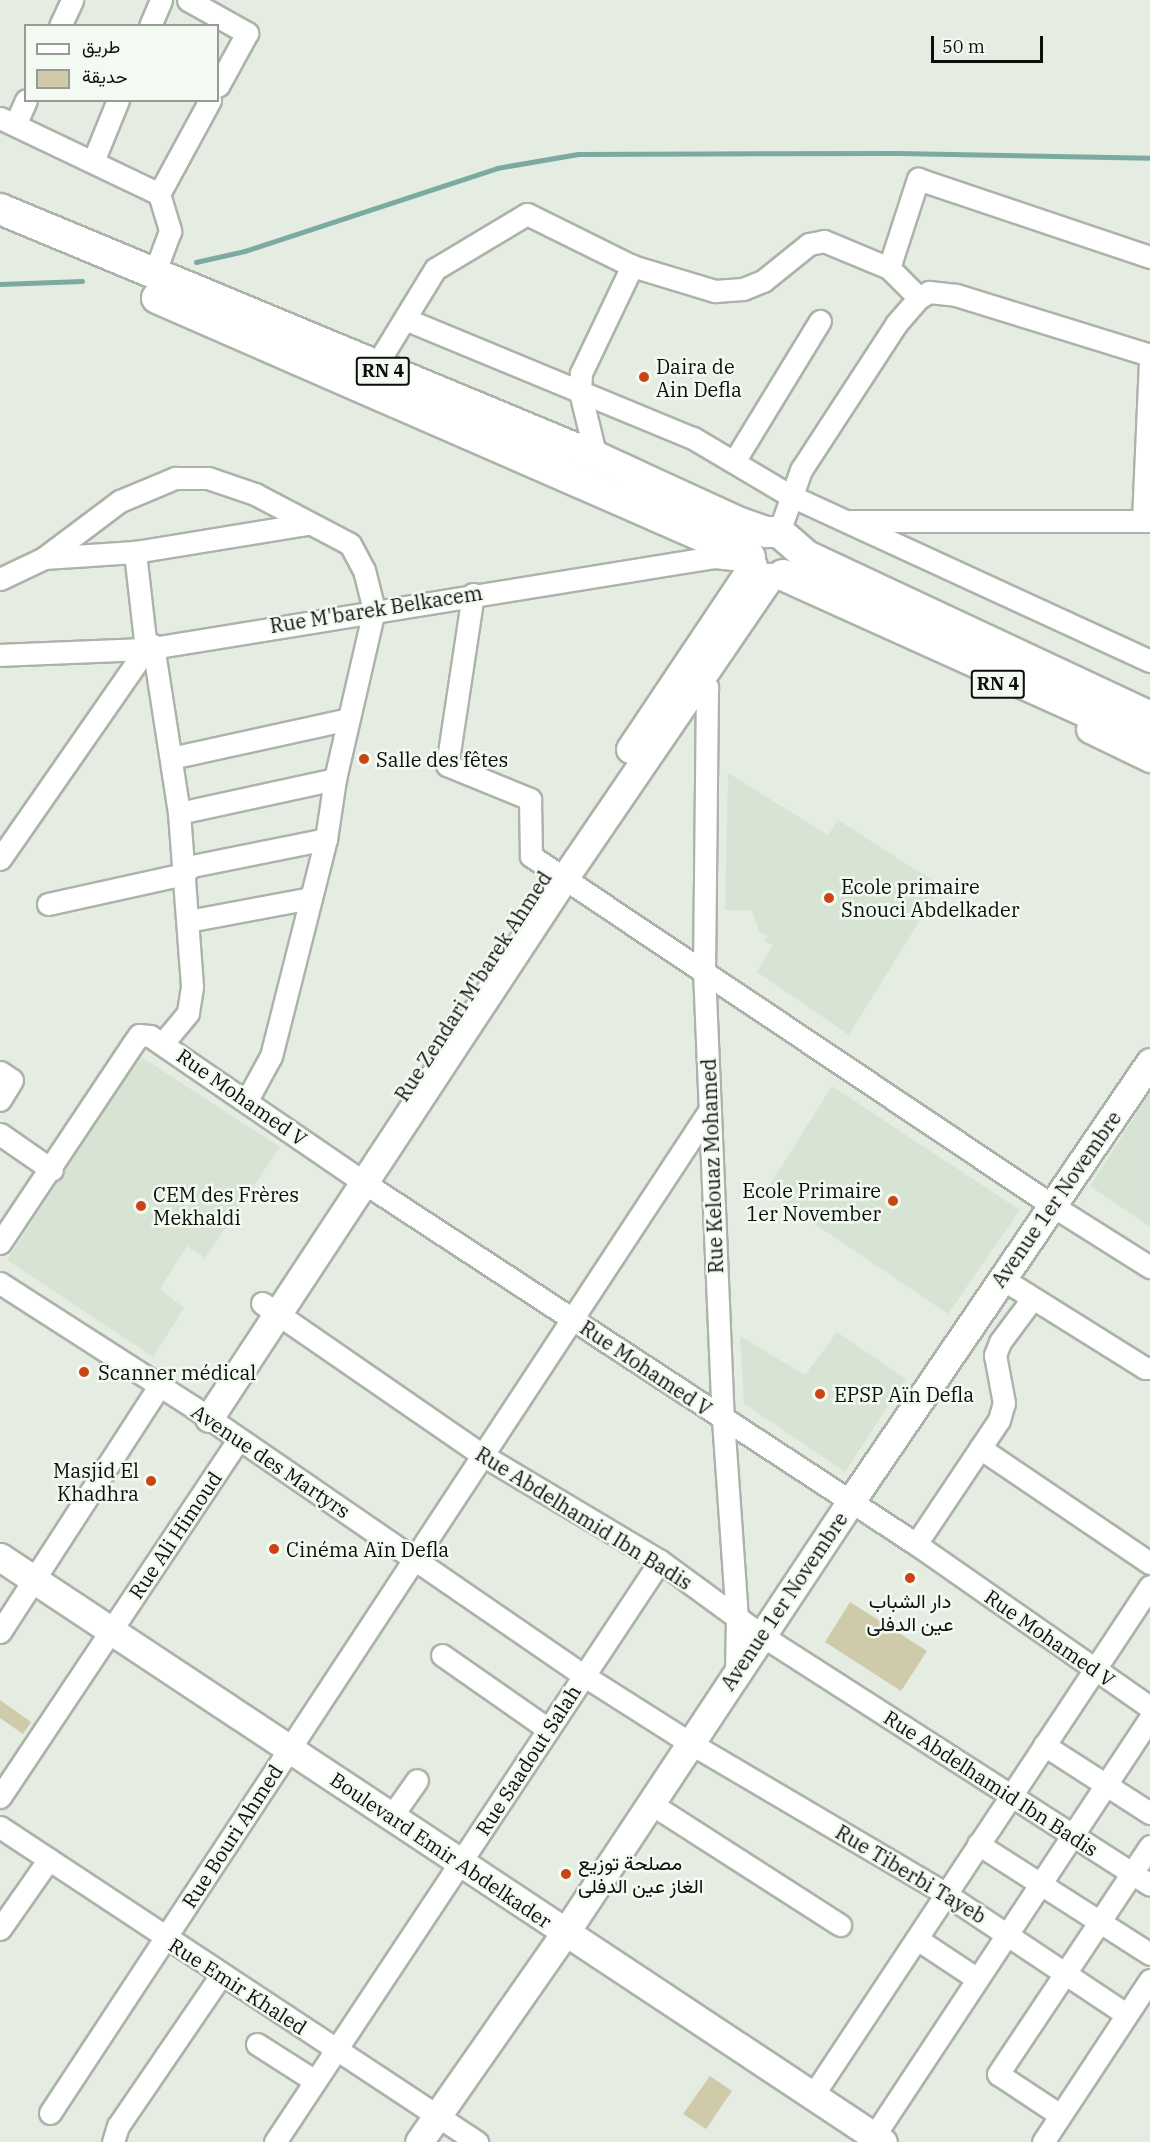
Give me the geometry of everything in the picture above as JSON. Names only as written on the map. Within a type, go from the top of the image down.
[{"type":"highway","name":"RN 4","points":[[0,209],[375,367],[596,457],[780,537],[851,589],[1150,741]]},
{"type":"highway","name":"RN 4","points":[[0,230],[761,567],[851,589],[1150,717]]},
{"type":"highway","points":[[780,537],[795,560],[761,567],[752,544],[780,537]]},
{"type":"main road","points":[[201,1413],[761,567]]},
{"type":"main road","name":"RN 4","points":[[851,589],[926,602],[1150,700]]},
{"type":"main road","name":"RN 4","points":[[851,589],[932,650],[1150,758]]},
{"type":"main road","name":"Avenue 1er Novembre","points":[[419,2142],[565,1933],[851,1501],[1150,1062]]},
{"type":"main road","name":"Boulevard Emir Abdelkader","points":[[0,1557],[290,1747],[391,1818],[878,2139]]},
{"type":"street","points":[[61,24],[72,0]]},
{"type":"street","points":[[151,24],[161,0]]},
{"type":"street","points":[[188,0],[247,33],[219,85]]},
{"type":"street","points":[[24,102],[8,122],[94,159],[159,194]]},
{"type":"street","points":[[94,159],[117,102]]},
{"type":"street","points":[[154,274],[170,231],[159,194],[209,102]]},
{"type":"street","points":[[889,267],[918,179],[1150,257]]},
{"type":"street","points":[[375,367],[435,268],[527,214],[632,266],[715,291],[743,289],[784,267],[809,244],[824,241],[853,250],[889,267],[919,298]]},
{"type":"street","points":[[596,457],[580,392],[581,373],[632,266]]},
{"type":"street","points":[[780,537],[789,495],[801,470],[871,362],[919,298],[929,292],[956,295],[1150,355]]},
{"type":"street","points":[[405,319],[693,438],[735,460],[789,495],[1150,661]]},
{"type":"street","points":[[735,460],[820,321]]},
{"type":"street","points":[[843,521],[1148,519],[1150,361]]},
{"type":"street","points":[[0,579],[44,558],[120,501],[175,478],[208,478],[255,494],[306,524],[350,544],[364,570],[374,610],[335,778],[326,839],[271,1056],[247,1100]]},
{"type":"street","points":[[44,558],[135,552],[306,524]]},
{"type":"street","points":[[135,552],[171,758],[188,921],[192,987],[188,1013],[163,1042]]},
{"type":"street","name":"Rue M'barek Belkacem","points":[[0,655],[150,647],[714,557],[761,567]]},
{"type":"street","points":[[473,594],[447,765],[530,800],[531,856],[556,875],[704,970],[1053,1206],[1150,1266]]},
{"type":"street","points":[[0,859],[150,647]]},
{"type":"street","name":"Rue Kelouaz Mohamed","points":[[690,677],[707,687],[704,970],[723,1419],[737,1619],[736,1674]]},
{"type":"street","points":[[171,758],[348,719]]},
{"type":"street","points":[[178,813],[335,778]]},
{"type":"street","points":[[48,904],[183,874],[192,866],[326,839]]},
{"type":"street","points":[[188,921],[311,898]]},
{"type":"street","name":"Rue Mohamed V","points":[[52,1170],[140,1035],[163,1042],[357,1177],[916,1544],[1094,1671],[1150,1707]]},
{"type":"street","points":[[0,1072],[12,1080],[0,1100]]},
{"type":"street","name":"Rue Bouri Ahmed","points":[[50,2113],[574,1320],[709,1111]]},
{"type":"street","points":[[0,1134],[52,1170],[0,1244]]},
{"type":"street","points":[[1001,1278],[1145,1368],[1150,1368]]},
{"type":"street","name":"Avenue des Martyrs","points":[[0,1283],[201,1413],[583,1675],[690,1743]]},
{"type":"street","points":[[916,1544],[999,1420],[1004,1403],[995,1355],[1000,1342],[1032,1299]]},
{"type":"street","name":"Rue Abdelhamid Ibn Badis","points":[[269,1309],[484,1456],[660,1561],[761,1635],[1150,1885]]},
{"type":"street","points":[[0,1632],[159,1386]]},
{"type":"street","name":"Rue Ali Himoud","points":[[0,1797],[239,1439]]},
{"type":"street","points":[[980,1448],[1150,1563]]},
{"type":"street","name":"Rue Saadout Salah","points":[[275,2142],[660,1561]]},
{"type":"street","points":[[813,2095],[1150,1586]]},
{"type":"street","points":[[442,1654],[548,1729]]},
{"type":"street","points":[[878,2139],[976,1978],[1107,1786],[1150,1718]]},
{"type":"street","name":"Rue Tiberbi Tayeb","points":[[690,1743],[946,1894],[1126,2014]]},
{"type":"street","points":[[1044,1745],[1150,1813]]},
{"type":"street","points":[[391,1818],[417,1780]]},
{"type":"street","points":[[650,1803],[840,1925]]},
{"type":"street","name":"Rue Emir Khaled","points":[[0,1827],[166,1939],[477,2142]]},
{"type":"street","points":[[978,1844],[1150,1954]]},
{"type":"street","points":[[1060,2115],[998,2074],[1150,1846]]},
{"type":"street","points":[[0,1929],[49,1859]]},
{"type":"street","points":[[917,1939],[976,1978]]},
{"type":"street","points":[[112,2142],[118,2126],[221,1975]]},
{"type":"street","points":[[1043,2142],[1150,1980]]},
{"type":"street","points":[[256,2044],[315,2081]]},
{"type":"shaded area","name":"Ecole primaire Snouci Abdelkader","points":[[728,773],[828,835],[838,820],[941,886],[849,1035],[757,972],[773,945],[765,942],[767,936],[759,932],[752,910],[725,910]]},
{"type":"shaded area","name":"CEM des Frères Mekhaldi","points":[[140,1056],[280,1147],[205,1258],[187,1246],[160,1289],[184,1308],[153,1357],[7,1260]]},
{"type":"shaded area","name":"Ecole Primaire 1er November","points":[[832,1086],[1020,1210],[948,1314],[766,1191]]},
{"type":"shaded area","points":[[1150,1092],[1150,1227],[1090,1186]]},
{"type":"shaded area","name":"EPSP Aïn Defla","points":[[837,1332],[906,1379],[845,1472],[744,1404],[740,1336],[805,1375]]},
{"type":"green space","points":[[850,1602],[927,1651],[901,1691],[825,1642]]},
{"type":"green space","points":[[0,1700],[31,1722],[23,1734],[0,1718]]},
{"type":"green space","points":[[710,2076],[732,2091],[706,2129],[683,2114]]},
{"type":"waterway","points":[[196,262],[245,251],[497,168],[578,154],[898,153],[1150,158]]},
{"type":"waterway","points":[[0,284],[82,281]]},
{"type":"place","name":"Daira de Ain Defla","points":[[644,377]]},
{"type":"place","name":"Salle des fêtes","points":[[364,759]]},
{"type":"place","name":"Ecole primaire Snouci Abdelkader","points":[[829,898]]},
{"type":"place","name":"Ecole Primaire 1er November","points":[[893,1201]]},
{"type":"place","name":"CEM des Frères Mekhaldi","points":[[141,1206]]},
{"type":"place","name":"Scanner médical","points":[[84,1372]]},
{"type":"place","name":"EPSP Aïn Defla","points":[[820,1394]]},
{"type":"place","name":"Masjid El Khadhra","points":[[151,1481]]},
{"type":"place","name":"Cinéma Aïn Defla","points":[[274,1549]]},
{"type":"place","name":"دار الشباب عين الدفلى","points":[[910,1578]]},
{"type":"place","name":"مصلحة توزيع الغاز عين الدفلى","points":[[566,1874]]}]
